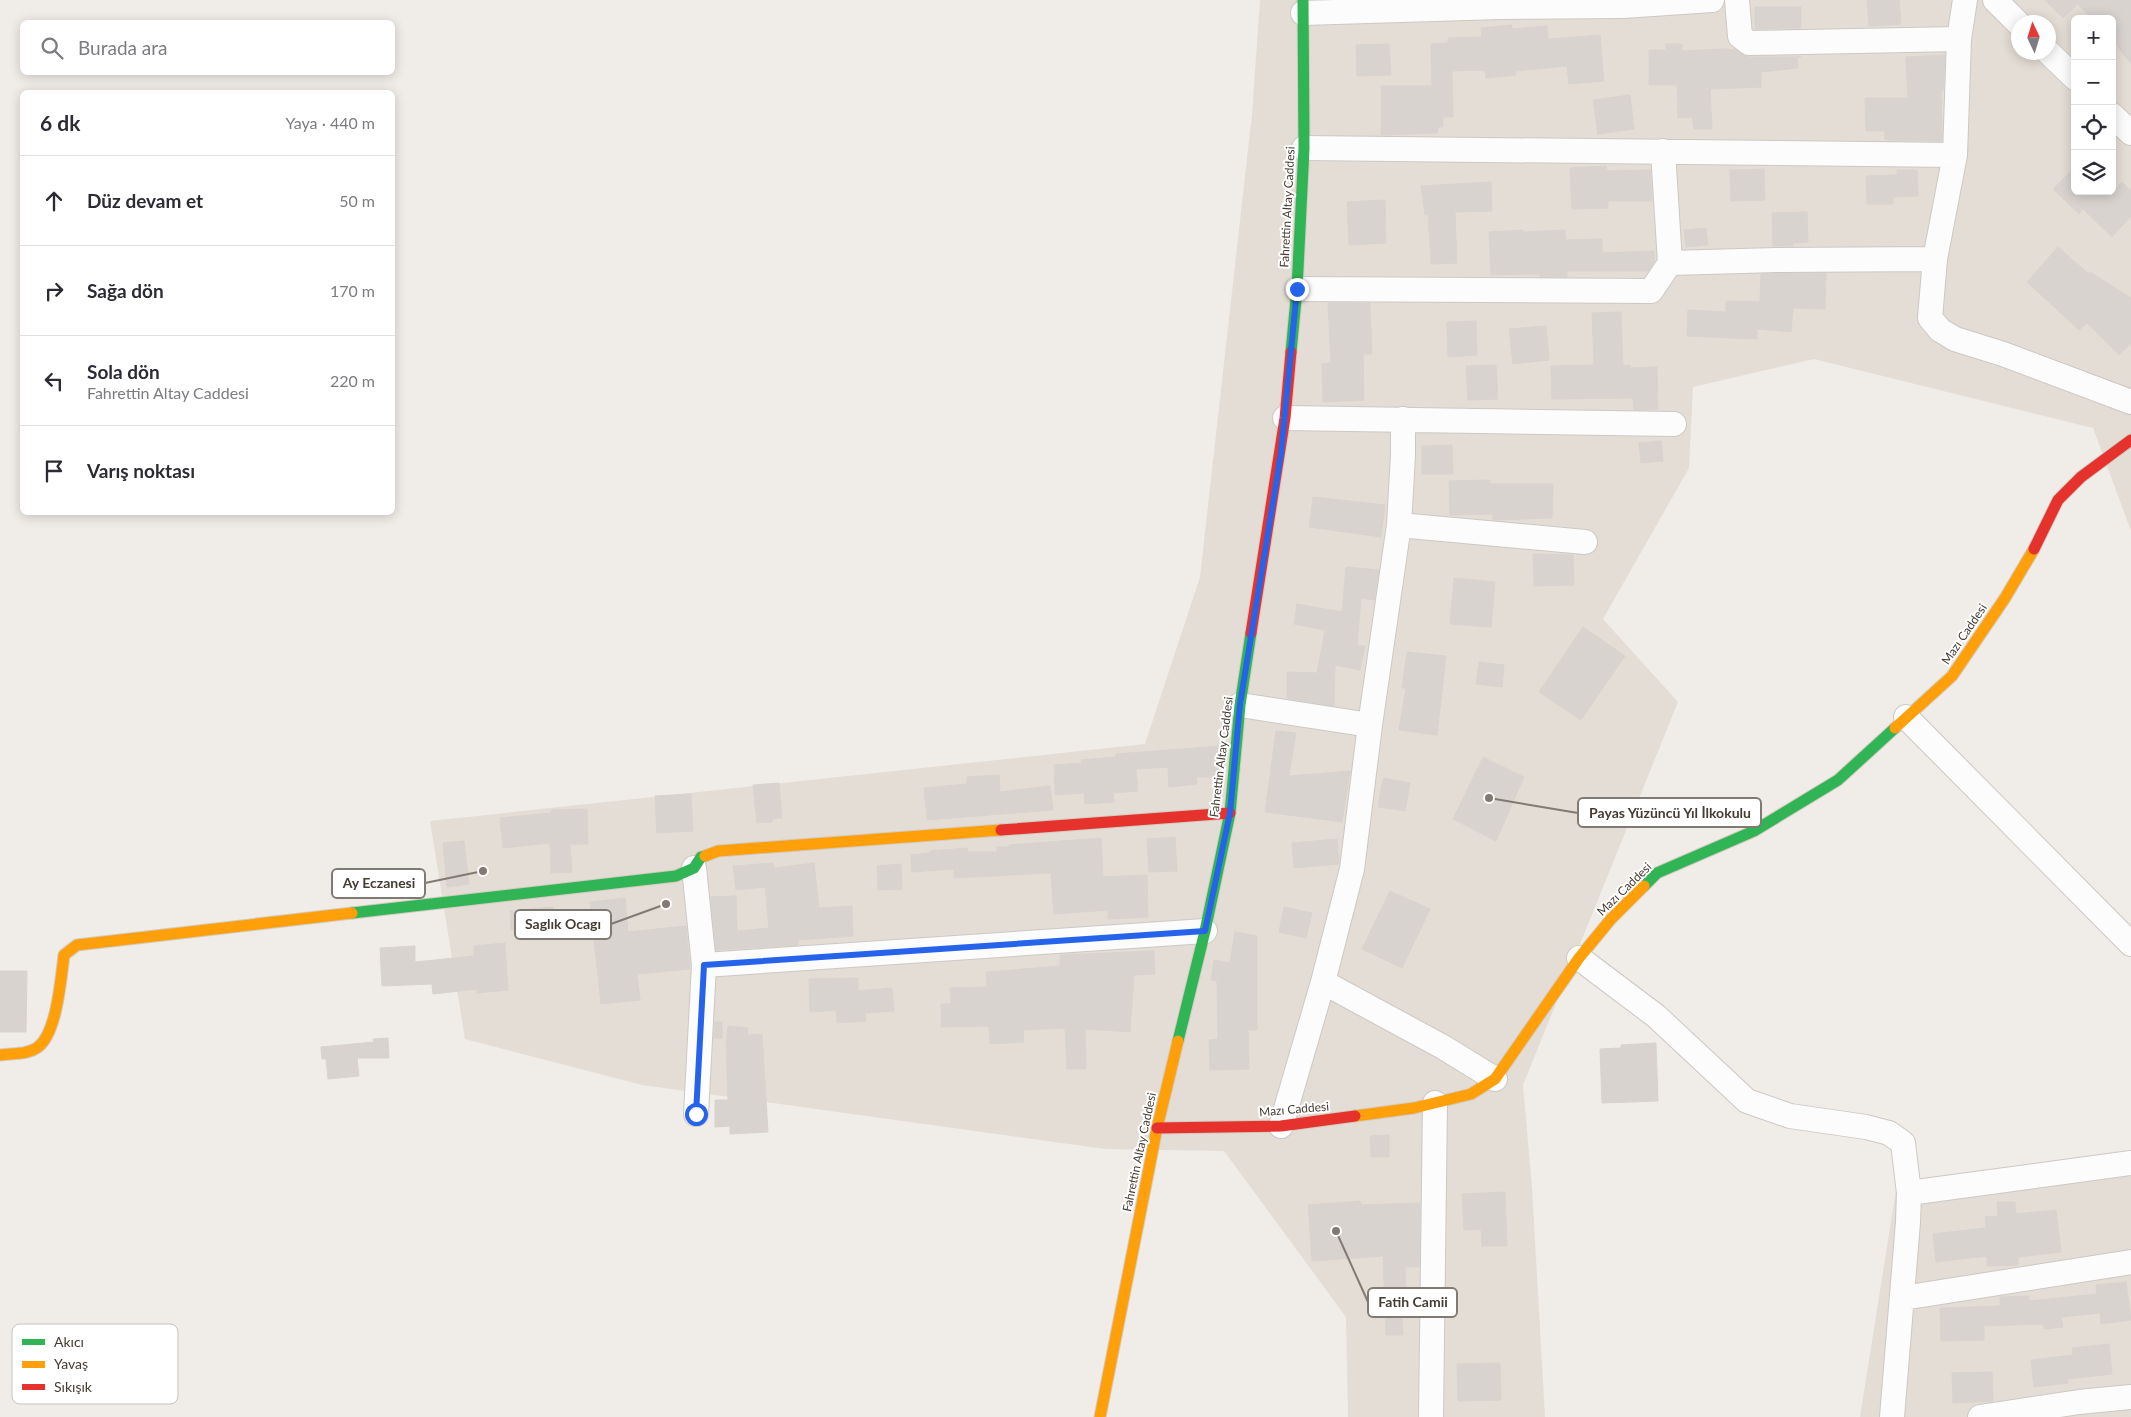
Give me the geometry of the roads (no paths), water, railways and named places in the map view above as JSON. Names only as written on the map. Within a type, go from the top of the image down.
[{"type":"street","points":[[1303,7],[1623,6],[1712,0]]},
{"type":"street","points":[[1737,0],[1740,36],[1749,43],[1958,40]]},
{"type":"street","points":[[1966,0],[1958,40],[1955,155],[1935,259],[1930,318],[1940,330],[1955,339],[2003,354],[2131,402]]},
{"type":"street","points":[[1995,0],[2011,16]]},
{"type":"street","name":"Fahrettin Altay Caddesi","points":[[1100,1417],[1157,1128],[1205,931],[1230,813],[1240,704],[1285,418],[1297,289],[1304,148],[1303,7]]},
{"type":"street","points":[[2056,60],[2071,74]]},
{"type":"street","points":[[2116,119],[2131,133]]},
{"type":"street","points":[[1304,148],[1955,155]]},
{"type":"street","points":[[1297,289],[1651,291],[1670,263],[1663,151]]},
{"type":"street","points":[[1670,263],[1935,259]]},
{"type":"street","points":[[1285,418],[1674,424]]},
{"type":"street","points":[[1281,1126],[1352,869],[1370,725],[1399,525],[1403,419]]},
{"type":"street","name":"Mazı Caddesi","points":[[1157,1128],[1281,1126],[1414,1108],[1471,1094],[1495,1079],[1579,958],[1611,919],[1657,873],[1754,831],[1838,780],[1952,676],[2005,598],[2038,543],[2058,500],[2081,477],[2131,440]]},
{"type":"street","points":[[1399,525],[1585,542]]},
{"type":"street","points":[[1240,704],[1370,725]]},
{"type":"street","points":[[1906,717],[2131,944]]},
{"type":"street","points":[[0,1055],[28,1052],[39,1046],[48,1030],[58,993],[64,955],[77,946],[676,876],[694,868],[701,856],[718,851],[1230,813]]},
{"type":"street","points":[[694,868],[704,965],[696,1114]]},
{"type":"street","points":[[704,965],[1205,931]]},
{"type":"street","points":[[1579,958],[1656,1016],[1746,1101],[1790,1116],[1866,1127],[1889,1133],[1903,1143],[1909,1192],[1903,1298],[1892,1417]]},
{"type":"street","points":[[1322,982],[1443,1047],[1495,1079]]},
{"type":"street","points":[[1431,1417],[1434,1103]]},
{"type":"street","points":[[1909,1192],[2131,1163]]},
{"type":"street","points":[[1903,1298],[2131,1262]]},
{"type":"street","points":[[1980,1417],[2080,1402],[2131,1397]]},
{"type":"place","name":"Payas Yüzüncü Yıl İlkokulu","points":[[1489,798]]},
{"type":"place","name":"Ay Eczanesi","points":[[483,871]]},
{"type":"place","name":"Saglık Ocagı","points":[[666,904]]},
{"type":"place","name":"Fatih Camii","points":[[1336,1231]]}]
